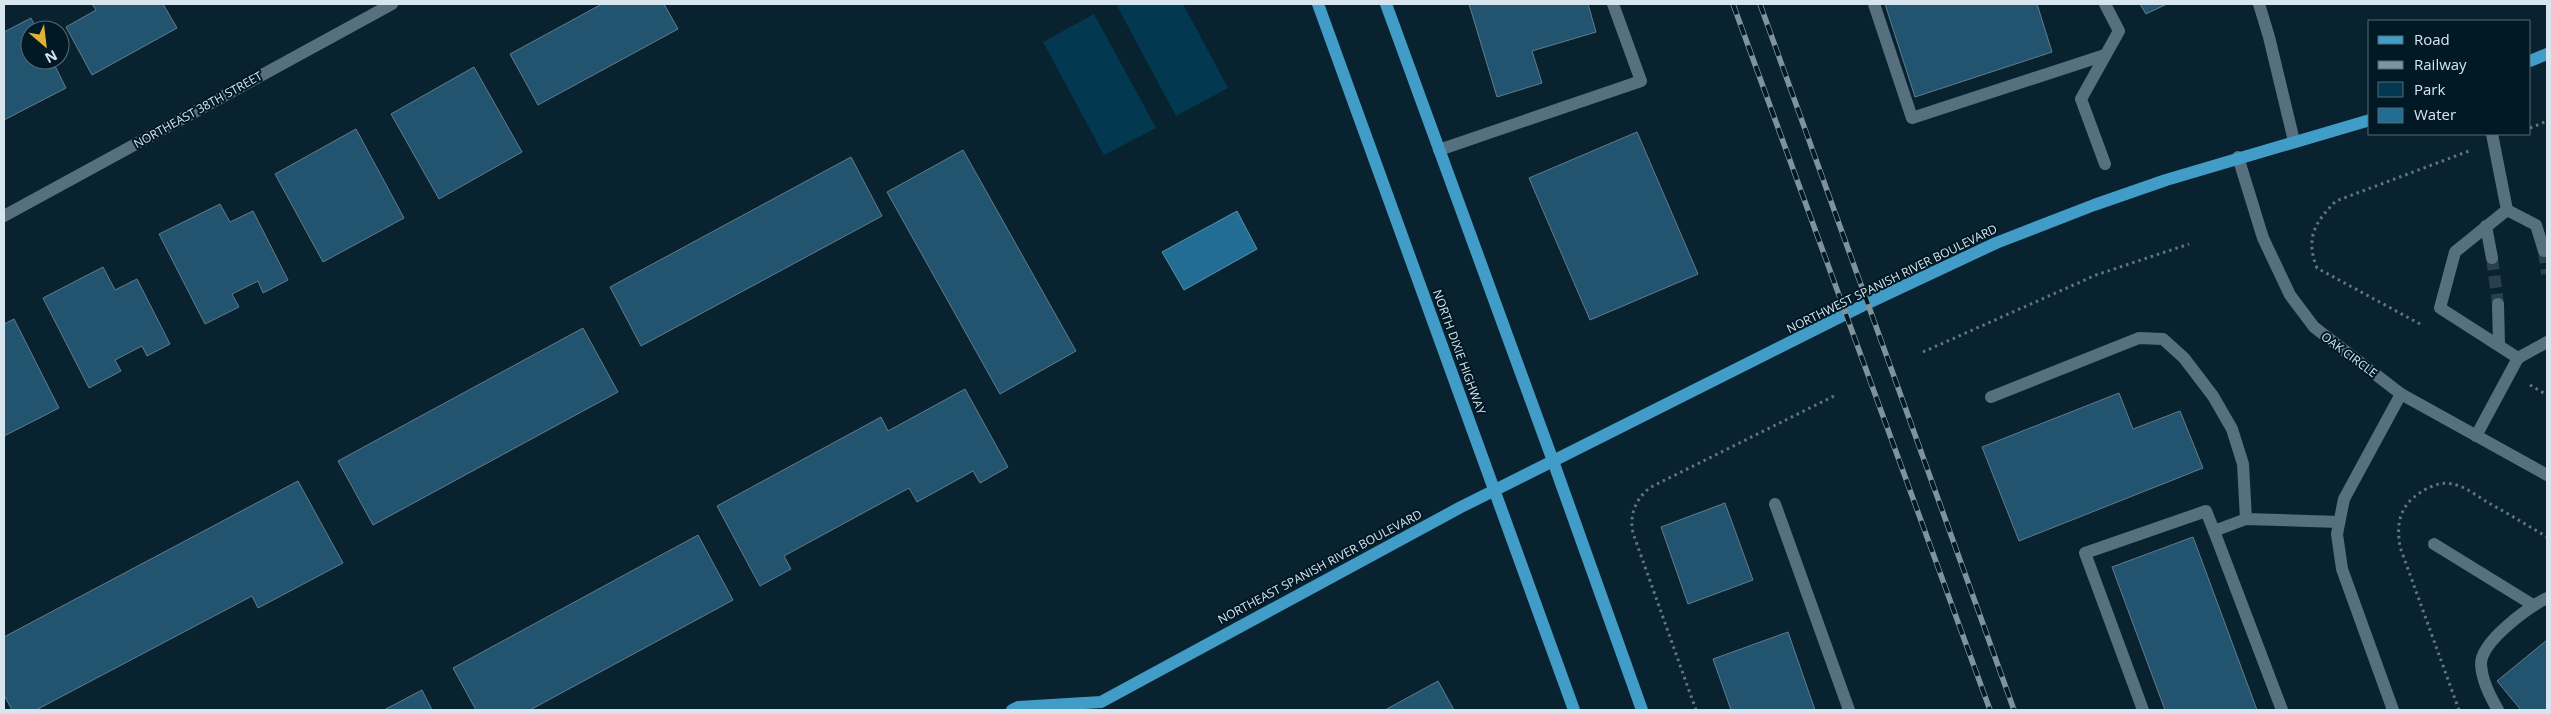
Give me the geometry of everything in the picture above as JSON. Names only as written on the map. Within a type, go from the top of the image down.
[{"type":"main road","name":"NORTH DIXIE HIGHWAY","points":[[1318,4],[1574,710]]},
{"type":"main road","points":[[1386,4],[1554,461],[1642,710]]},
{"type":"main road","points":[[2531,61],[2547,54]]},
{"type":"main road","name":"NORTHWEST SPANISH RIVER BOULEVARD","points":[[1554,461],[1868,303],[1996,243],[2094,205],[2238,158],[2368,121]]},
{"type":"main road","name":"NORTHEAST SPANISH RIVER BOULEVARD","points":[[1012,710],[1018,707],[1100,707],[1494,490],[1554,461]]},
{"type":"street","name":"NORTHEAST 38TH STREET","points":[[4,216],[392,4]]},
{"type":"street","points":[[1439,150],[1641,81],[1613,4]]},
{"type":"street","points":[[1874,4],[1912,118],[2105,55]]},
{"type":"street","points":[[2105,164],[2080,98],[2119,31],[2106,4]]},
{"type":"street","points":[[2258,4],[2269,37],[2294,141]]},
{"type":"street","points":[[2493,138],[2507,210]]},
{"type":"street","name":"OAK CIRCLE","points":[[2238,158],[2260,231],[2300,311],[2329,341],[2401,394],[2547,475]]},
{"type":"street","points":[[2507,210],[2455,252],[2440,308],[2518,358]]},
{"type":"street","points":[[2507,210],[2536,225],[2544,251]]},
{"type":"street","points":[[2486,226],[2492,258]]},
{"type":"street","points":[[2498,304],[2499,346]]},
{"type":"street","points":[[1991,397],[2139,338],[2163,339],[2190,365],[2213,396],[2232,429],[2243,464],[2246,519]]},
{"type":"street","points":[[2476,436],[2518,358],[2547,342]]},
{"type":"street","points":[[2394,710],[2342,569],[2337,534],[2344,498],[2401,394]]},
{"type":"street","points":[[1775,504],[1849,710]]},
{"type":"street","points":[[2142,710],[2085,553],[2206,511],[2282,710]]},
{"type":"street","points":[[2214,531],[2246,519],[2339,522]]},
{"type":"street","points":[[2434,544],[2533,605]]},
{"type":"street","points":[[2498,710],[2484,684],[2481,662],[2489,644],[2533,605],[2547,598]]},
{"type":"path","points":[[2531,128],[2547,121]]},
{"type":"path","points":[[2426,328],[2317,268],[2312,255],[2312,233],[2321,216],[2336,201],[2493,138]]},
{"type":"path","points":[[1923,352],[2096,275],[2189,244]]},
{"type":"path","points":[[2510,374],[2547,395]]},
{"type":"path","points":[[1696,710],[1633,533],[1632,514],[1638,499],[1651,487],[1836,395]]},
{"type":"green space","points":[[1116,4],[1183,4],[1228,88],[1176,116]]},
{"type":"green space","points":[[1094,14],[1156,128],[1104,155],[1043,42]]},
{"type":"water","points":[[1237,211],[1257,249],[1184,290],[1162,252]]},
{"type":"building","points":[[92,4],[163,4],[177,28],[92,75],[70,34],[70,25],[96,10]]},
{"type":"building","points":[[602,4],[664,4],[678,29],[538,105],[510,54]]},
{"type":"building","points":[[1469,4],[1588,4],[1596,32],[1532,51],[1542,83],[1497,97]]},
{"type":"building","points":[[1885,4],[2037,4],[2052,52],[1915,97]]},
{"type":"building","points":[[2140,4],[2167,4],[2146,14]]},
{"type":"building","points":[[20,24],[20,70],[57,70],[66,88],[4,120],[4,32]]},
{"type":"building","points":[[474,67],[522,152],[439,199],[391,114]]},
{"type":"building","points":[[356,129],[404,218],[323,262],[275,174]]},
{"type":"building","points":[[1637,132],[1698,274],[1590,320],[1529,178]]},
{"type":"building","points":[[963,150],[1076,351],[1000,394],[887,192]]},
{"type":"building","points":[[851,157],[882,216],[641,346],[610,287]]},
{"type":"building","points":[[220,204],[230,222],[253,211],[288,280],[263,293],[258,281],[232,294],[239,307],[205,324],[159,234]]},
{"type":"building","points":[[103,267],[115,290],[137,279],[170,344],[147,356],[142,346],[115,360],[121,371],[89,388],[43,298]]},
{"type":"building","points":[[14,319],[59,408],[4,436],[4,324]]},
{"type":"building","points":[[583,328],[618,392],[373,525],[338,461]]},
{"type":"building","points":[[965,389],[1008,467],[980,483],[973,471],[917,502],[909,488],[784,556],[791,569],[760,586],[717,506],[881,417],[888,431]]},
{"type":"building","points":[[2119,393],[2133,429],[2180,411],[2203,468],[2019,541],[1982,447]]},
{"type":"building","points":[[298,481],[343,563],[258,608],[252,596],[36,710],[12,710],[4,695],[4,637]]},
{"type":"building","points":[[1725,503],[1753,580],[1688,604],[1661,527]]},
{"type":"building","points":[[698,535],[733,600],[530,710],[476,710],[453,668]]},
{"type":"building","points":[[2193,537],[2257,710],[2165,710],[2112,567]]},
{"type":"building","points":[[1788,632],[1815,710],[1731,710],[1713,659]]},
{"type":"building","points":[[2547,640],[2547,710],[2521,710],[2497,681]]},
{"type":"building","points":[[1438,681],[1454,710],[1385,710]]},
{"type":"building","points":[[422,690],[432,710],[384,710]]},
{"type":"tunnel","points":[[2544,251],[2547,274]]},
{"type":"tunnel","points":[[2492,258],[2498,304]]},
{"type":"railway","points":[[1733,4],[1990,710]]},
{"type":"railway","points":[[1760,4],[2014,710]]}]
